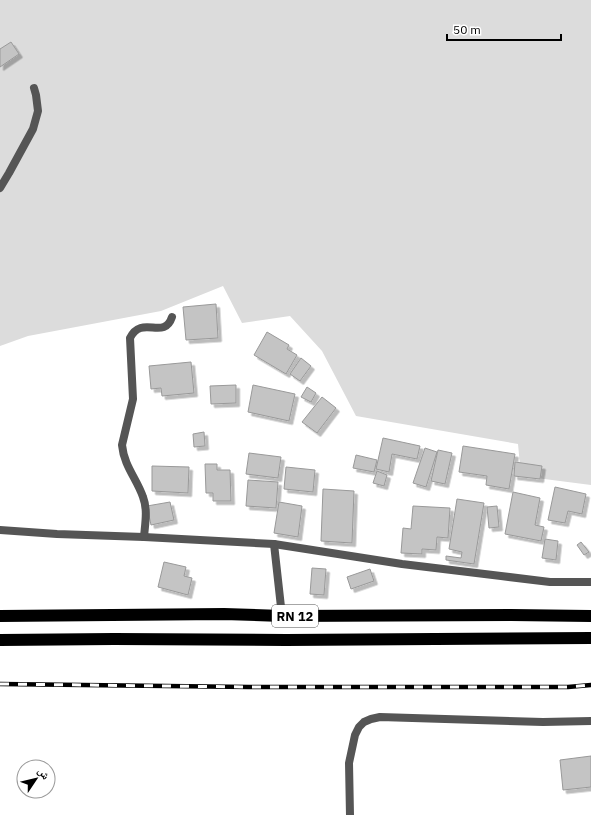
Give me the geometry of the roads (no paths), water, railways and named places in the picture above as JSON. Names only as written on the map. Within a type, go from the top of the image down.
[{"type":"highway","name":"RN 12","points":[[0,616],[224,614],[282,616],[591,616]]},
{"type":"highway","name":"RN 12","points":[[0,640],[591,638]]},
{"type":"street","points":[[0,188],[33,128],[38,111],[34,88]]},
{"type":"street","points":[[144,537],[146,507],[143,496],[125,460],[122,445],[133,399],[130,338],[138,328],[162,328],[171,321],[172,317]]},
{"type":"street","points":[[0,530],[274,544],[402,564],[508,577],[550,582],[591,582]]},
{"type":"street","points":[[274,544],[282,616]]},
{"type":"street","points":[[350,815],[349,763],[355,735],[359,727],[364,722],[371,719],[380,717],[543,722],[591,721]]},
{"type":"railway","points":[[0,684],[249,687],[568,687],[591,685]]}]
